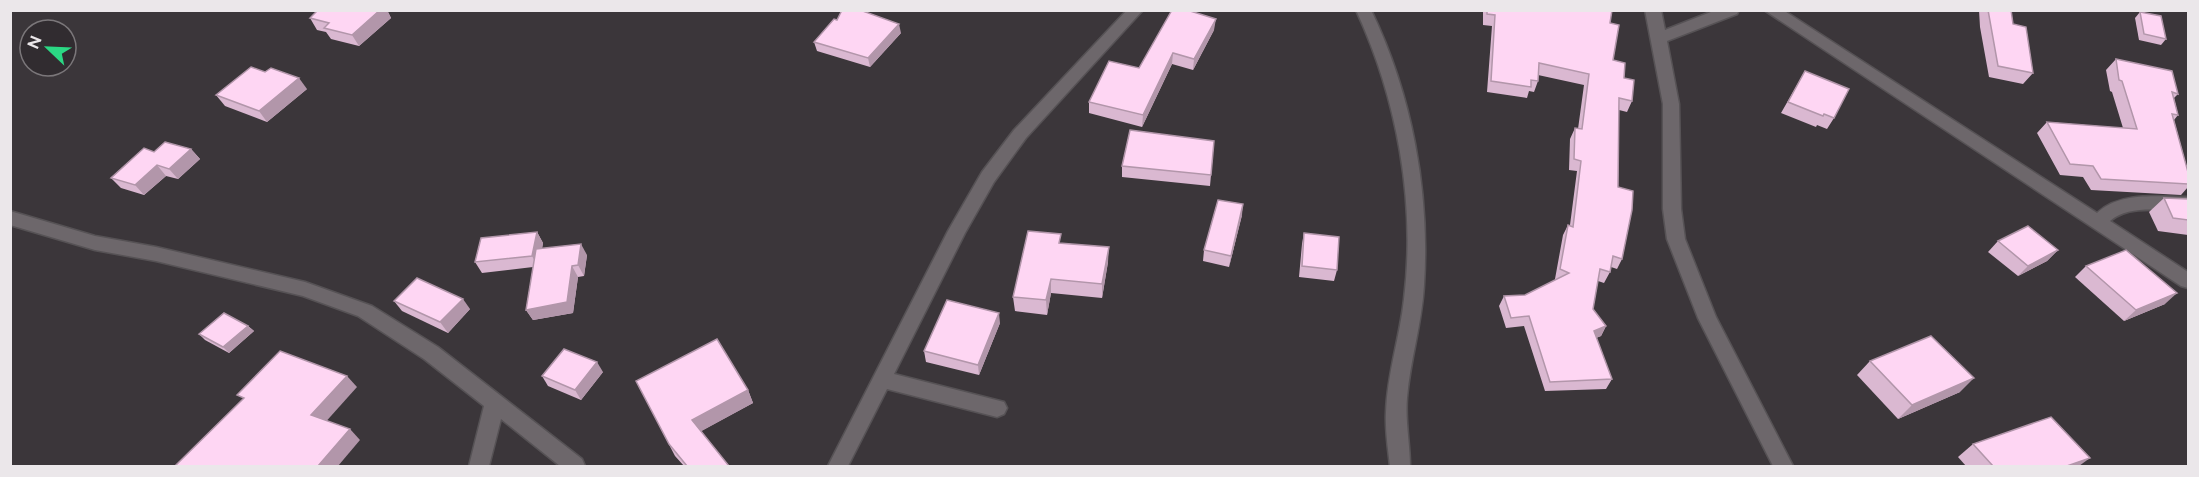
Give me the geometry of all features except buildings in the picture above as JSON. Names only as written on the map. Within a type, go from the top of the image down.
[{"type":"street","points":[[838,466],[957,231],[988,177],[1020,134],[1136,10]]},
{"type":"street","points":[[1363,10],[1386,59],[1408,152],[1415,286],[1396,412],[1400,466]]},
{"type":"street","points":[[1653,10],[1671,104],[1672,209],[1676,239],[1707,318],[1783,466]]},
{"type":"street","points":[[1658,38],[1732,10]]},
{"type":"street","points":[[1771,10],[2188,281]]},
{"type":"street","points":[[2098,222],[2112,209],[2133,204],[2188,204]]},
{"type":"street","points":[[10,218],[95,243],[156,254],[305,290],[365,311],[431,353],[575,466]]},
{"type":"street","points":[[883,380],[996,408]]},
{"type":"street","points":[[480,466],[495,402]]}]
